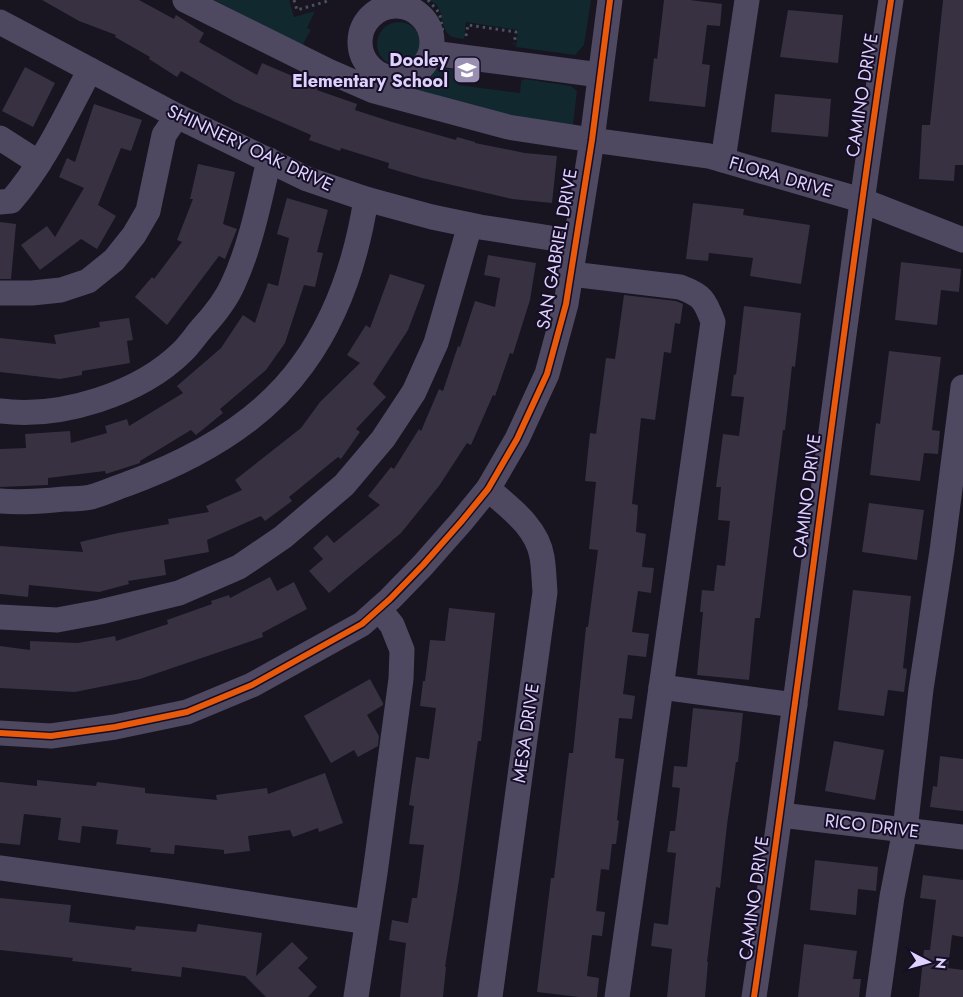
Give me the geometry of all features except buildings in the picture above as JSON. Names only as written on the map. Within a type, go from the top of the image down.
[{"type":"street","name":"FLORA DRIVE","points":[[185,0],[328,72],[374,91],[508,127],[709,156],[861,200],[963,240]]},
{"type":"street","name":"SAN GABRIEL DRIVE","points":[[0,732],[51,736],[115,727],[187,712],[261,680],[362,624],[423,566],[488,489],[517,439],[547,374],[566,304],[592,140],[610,0]]},
{"type":"street","points":[[723,160],[746,0]]},
{"type":"street","name":"CAMINO DRIVE","points":[[754,997],[781,815],[861,200],[891,0]]},
{"type":"street","name":"SHINNERY OAK DRIVE","points":[[0,22],[177,116],[307,178],[366,199],[432,217],[576,242]]},
{"type":"street","points":[[440,45],[600,75]]},
{"type":"street","points":[[0,202],[12,200],[27,183],[90,70]]},
{"type":"street","points":[[0,293],[32,293],[61,290],[88,281],[114,260],[134,235],[148,211],[164,135],[177,116]]},
{"type":"street","points":[[0,138],[39,163]]},
{"type":"street","points":[[0,411],[38,413],[75,406],[117,394],[153,374],[182,352],[214,314],[232,286],[246,253],[269,160]]},
{"type":"street","points":[[0,501],[31,502],[91,497],[189,458],[230,432],[272,400],[303,364],[330,320],[350,269],[361,234],[366,199]]},
{"type":"street","points":[[0,617],[57,620],[179,593],[238,567],[284,538],[344,485],[383,439],[414,392],[436,343],[470,225]]},
{"type":"street","points":[[571,274],[688,290],[696,293],[707,306],[713,322],[617,997]]},
{"type":"street","points":[[878,997],[892,897],[905,830],[921,689],[942,551],[963,387]]},
{"type":"street","name":"MESA DRIVE","points":[[488,489],[514,511],[533,532],[542,556],[545,592],[490,997]]},
{"type":"street","points":[[356,997],[401,679],[402,650],[392,625],[379,609]]},
{"type":"street","points":[[661,687],[795,705]]},
{"type":"street","name":"RICO DRIVE","points":[[781,815],[963,837]]},
{"type":"street","points":[[0,868],[175,892],[368,922]]},
{"type":"path","points":[[294,0],[297,10],[328,1]]},
{"type":"path","points":[[428,0],[440,16],[443,34],[440,45]]},
{"type":"path","points":[[466,41],[468,25],[516,32],[514,48]]},
{"type":"green space","points":[[214,0],[289,0],[294,17],[315,11],[307,28],[311,30],[303,44],[309,49]]},
{"type":"green space","points":[[430,0],[591,0],[584,45],[575,55],[516,47],[518,30],[466,22],[464,39],[452,37],[444,27],[437,5]]},
{"type":"green space","points":[[399,22],[411,26],[417,32],[421,44],[417,56],[411,62],[399,66],[387,62],[381,56],[377,44],[381,32],[387,26]]},
{"type":"green space","points":[[442,68],[457,70],[459,73],[458,85],[520,93],[521,81],[525,79],[571,86],[577,91],[573,125],[568,132],[398,87],[419,82]]},
{"type":"cycle path","points":[[0,733],[51,736],[115,727],[187,712],[252,685],[362,624],[390,599],[461,522],[488,489],[517,439],[547,374],[566,304],[592,140],[610,0]]},
{"type":"cycle path","points":[[754,997],[855,249],[891,0]]},
{"type":"place","name":"Dooley Elementary School","points":[[467,70]]}]
